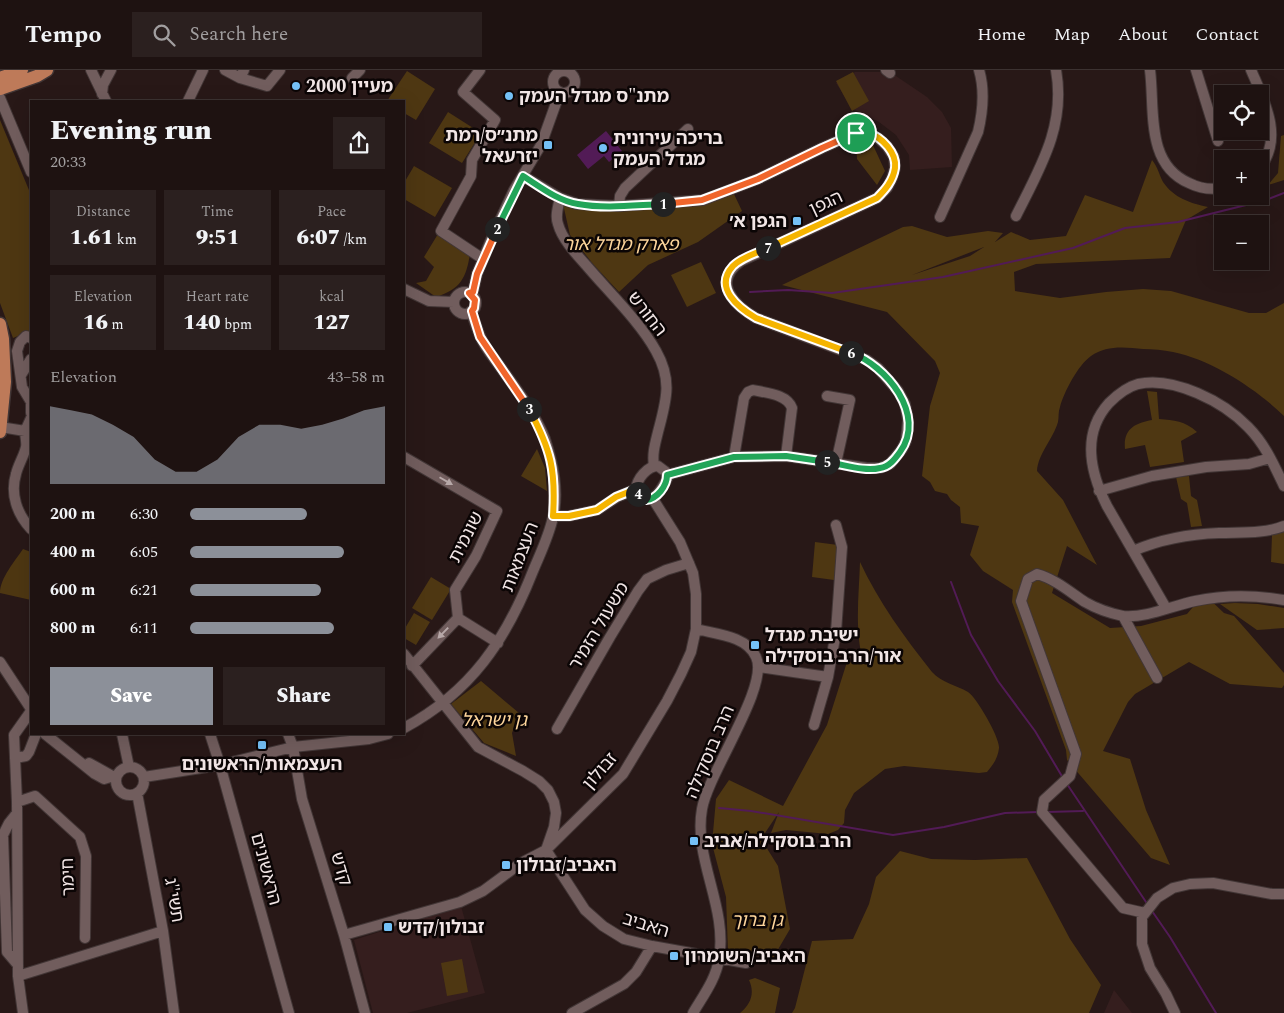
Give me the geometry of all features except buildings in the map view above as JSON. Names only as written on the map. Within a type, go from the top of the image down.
[{"type":"main road","points":[[0,78],[22,70]]},
{"type":"main road","points":[[0,89],[37,76],[47,70]]},
{"type":"main road","points":[[0,324],[3,339],[5,382],[0,429]]},
{"type":"street","points":[[91,70],[104,98]]},
{"type":"street","points":[[104,98],[103,85],[111,70]]},
{"type":"street","points":[[188,100],[203,70]]},
{"type":"street","points":[[225,70],[242,74],[267,86],[280,70]]},
{"type":"street","points":[[352,78],[360,70]]},
{"type":"street","points":[[480,70],[462,92],[495,120],[472,160],[471,176],[441,231],[483,259]]},
{"type":"street","points":[[940,217],[978,132],[982,118],[983,90],[979,70]]},
{"type":"street","points":[[1016,216],[1047,153],[1054,132],[1058,96],[1056,70]]},
{"type":"street","points":[[1150,70],[1156,141],[1163,160],[1185,182],[1206,189],[1214,188]]},
{"type":"street","points":[[1196,70],[1218,141]]},
{"type":"street","points":[[1251,70],[1266,107],[1271,129],[1269,150]]},
{"type":"street","points":[[552,73],[575,73],[573,88],[568,92],[560,92],[554,87],[552,73]]},
{"type":"street","points":[[469,293],[475,300],[474,308],[472,311],[461,313],[456,309],[454,302],[459,294],[473,292],[483,259],[523,176],[541,145],[560,92]]},
{"type":"street","points":[[0,98],[30,170]]},
{"type":"street","points":[[619,206],[620,196],[625,188],[688,129]]},
{"type":"street","name":"הגפן","points":[[523,176],[560,198],[577,204],[619,206],[702,200],[758,179],[856,133],[868,133],[878,138],[887,146],[894,157],[895,168],[887,188],[877,198],[741,261],[730,271],[726,281],[726,288],[732,299],[756,318],[866,360],[888,377],[905,404],[908,430],[906,441],[897,457],[890,464],[880,468],[867,468],[786,456],[734,457],[667,475]]},
{"type":"street","name":"החורש","points":[[560,198],[557,215],[562,233],[578,256],[643,332],[656,351],[665,372],[668,392],[654,450],[654,466]]},
{"type":"street","points":[[405,289],[429,301],[454,302]]},
{"type":"street","name":"העצמאות","points":[[405,727],[442,703],[476,673],[498,643],[520,603],[553,516],[555,487],[553,466],[544,437],[529,410],[480,337],[472,311]]},
{"type":"street","points":[[30,338],[26,336],[20,342],[17,351],[22,387],[30,400]]},
{"type":"street","points":[[21,375],[30,360]]},
{"type":"street","points":[[1166,608],[1099,491],[1091,459],[1091,434],[1102,412],[1111,401],[1122,392],[1138,384],[1148,383],[1173,386],[1200,394],[1239,418],[1250,428],[1270,458],[1284,486]]},
{"type":"street","points":[[734,457],[744,398],[748,392],[753,390],[785,398],[790,402],[792,408],[786,456]]},
{"type":"street","points":[[827,396],[850,400],[836,463]]},
{"type":"street","points":[[30,420],[25,432],[26,447],[15,475],[14,492],[17,508],[30,528]]},
{"type":"street","points":[[0,429],[25,432]]},
{"type":"street","name":"שונמית","points":[[405,458],[497,511],[476,556],[455,590],[458,618]]},
{"type":"street","points":[[1099,491],[1158,474],[1206,467],[1249,464],[1270,458]]},
{"type":"street","points":[[654,466],[664,469],[667,475],[667,479],[659,494],[653,499],[642,498],[636,489],[638,482],[648,469],[654,466]]},
{"type":"street","points":[[553,516],[569,516],[597,510],[616,497],[636,489]]},
{"type":"street","name":"זבולון","points":[[344,935],[460,902],[482,891],[521,863],[546,850],[623,774],[676,683],[691,652],[696,629],[696,594],[693,573],[680,542],[653,499]]},
{"type":"street","points":[[814,725],[828,678],[836,632],[842,547],[836,525]]},
{"type":"street","points":[[1133,551],[1156,542],[1186,536],[1265,531],[1284,526]]},
{"type":"street","name":"משעול הזמיר","points":[[557,729],[614,629],[647,579],[666,570],[689,563]]},
{"type":"street","points":[[1145,913],[1122,908],[1042,812],[1044,800],[1070,776],[1076,754],[1021,601],[1028,579],[1037,574],[1048,577],[1099,609],[1122,616],[1140,615],[1197,600],[1223,597],[1263,597],[1284,600]]},
{"type":"street","points":[[1122,616],[1157,678]]},
{"type":"street","points":[[412,666],[458,618],[498,643]]},
{"type":"street","points":[[696,629],[736,639],[747,645],[756,656],[759,667],[828,678]]},
{"type":"street","points":[[405,656],[478,747],[523,771],[539,781],[548,790],[554,802],[556,813],[554,827],[546,850]]},
{"type":"street","points":[[0,662],[30,708]]},
{"type":"street","name":"הרב בוסקילה","points":[[693,1013],[710,985],[719,959],[720,928],[700,834],[702,806],[709,786],[757,682],[759,667]]},
{"type":"street","points":[[23,1013],[18,976],[17,802],[14,735],[30,711]]},
{"type":"street","points":[[15,758],[26,756],[36,735]]},
{"type":"street","points":[[46,735],[104,779],[115,777],[121,770],[129,767],[138,769],[144,777],[143,786],[137,793],[128,795],[120,791],[115,777],[86,761],[54,735]]},
{"type":"street","points":[[122,735],[129,767]]},
{"type":"street","name":"הראשונים","points":[[210,735],[289,1013]]},
{"type":"street","name":"קדש","points":[[288,735],[293,748],[302,799],[344,935],[365,1013]]},
{"type":"street","points":[[144,777],[220,765],[293,748],[369,739],[384,735]]},
{"type":"street","name":"תשי\"ג","points":[[137,793],[163,931],[174,1013]]},
{"type":"street","name":"חימר","points":[[17,802],[34,796],[80,837],[86,856],[85,938]]},
{"type":"street","name":"האביב","points":[[546,850],[585,910],[603,926],[624,939],[746,964]]},
{"type":"street","points":[[1175,1013],[1150,968],[1142,944],[1142,917],[1157,898],[1173,888],[1190,884],[1213,883],[1272,894],[1284,894]]},
{"type":"street","points":[[18,976],[163,931]]},
{"type":"street","points":[[572,1013],[624,984],[636,972],[652,946]]},
{"type":"shaded area","points":[[855,72],[881,72],[896,76],[927,97],[942,112],[951,128],[952,167],[910,170],[909,155],[896,135],[879,122],[853,109],[836,83]]},
{"type":"shaded area","name":"בריכה עירונית מגדל העמק","points":[[606,131],[622,151],[609,162],[604,156],[588,169],[577,155]]},
{"type":"shaded area","points":[[461,906],[485,993],[407,1013],[373,1013],[354,940]]},
{"type":"shaded area","points":[[1114,990],[1132,1013],[1104,1013]]},
{"type":"green space","points":[[407,71],[435,89],[416,120],[405,114],[405,100],[388,100]]},
{"type":"green space","points":[[853,72],[869,101],[852,111],[836,81]]},
{"type":"green space","points":[[448,112],[481,133],[462,163],[429,143]]},
{"type":"green space","points":[[0,120],[30,193],[30,331],[13,338],[0,303]]},
{"type":"green space","points":[[1284,135],[1284,180],[1269,185],[1278,173],[1281,136]]},
{"type":"green space","points":[[856,140],[872,143],[885,171],[877,185],[857,159]]},
{"type":"green space","points":[[1152,160],[1167,188],[1189,202],[1208,207],[1186,220],[1170,258],[1036,264],[1014,272],[1015,291],[1060,298],[1143,289],[1171,291],[1249,313],[1266,313],[1284,303],[1284,416],[1260,395],[1232,376],[1203,361],[1166,351],[1109,348],[1097,352],[1086,360],[1072,379],[1062,401],[1056,428],[1038,465],[1037,471],[1063,500],[1097,565],[1067,546],[1052,593],[1110,628],[1141,626],[1187,614],[1204,594],[1224,613],[1234,616],[1284,673],[1284,685],[1282,688],[1230,684],[1189,662],[1135,694],[1128,702],[1103,751],[1130,759],[1146,810],[1170,865],[1151,858],[1067,760],[1066,750],[1012,602],[1013,590],[983,571],[970,555],[979,526],[961,523],[960,507],[947,494],[935,491],[930,482],[922,476],[930,406],[940,373],[935,361],[887,312],[782,285],[903,227],[912,226],[947,237],[988,231],[1003,233],[995,242],[1011,232],[1030,240],[1066,236],[1085,195],[1133,212]],"holes":[[[984,247],[970,256],[912,275]]]},
{"type":"green space","points":[[414,166],[452,188],[435,217],[405,200],[405,181]]},
{"type":"green space","name":"פארק מגדל אור","points":[[733,192],[742,211],[698,242],[648,265],[619,292],[570,235],[563,204],[659,205],[677,208],[695,205]]},
{"type":"green space","points":[[438,234],[470,254],[467,270],[461,282],[451,290],[436,297],[416,283],[426,281],[434,267],[424,257]]},
{"type":"green space","points":[[701,262],[716,293],[687,307],[671,275]]},
{"type":"green space","points":[[1147,391],[1157,392],[1159,419],[1188,425],[1197,432],[1181,441],[1184,462],[1150,467],[1145,445],[1125,449],[1126,436],[1131,428],[1152,420]]},
{"type":"green space","points":[[537,449],[545,468],[547,491],[521,476]]},
{"type":"green space","points":[[1189,476],[1191,496],[1197,500],[1202,526],[1191,527],[1187,503],[1181,499],[1176,477]]},
{"type":"green space","points":[[1284,531],[1284,564],[1271,562],[1272,535]]},
{"type":"green space","points":[[815,542],[838,545],[834,580],[812,577]]},
{"type":"green space","points":[[23,549],[30,552],[30,600],[0,593],[2,581]]},
{"type":"green space","name":"גן ברוך","points":[[860,562],[875,591],[893,619],[932,672],[945,681],[968,692],[977,702],[996,736],[999,748],[998,755],[987,772],[979,773],[904,766],[885,769],[854,793],[845,810],[844,823],[838,830],[828,834],[786,830],[771,833],[779,812],[761,839],[778,866],[790,929],[773,958],[728,951],[726,897],[712,844],[716,799],[729,780],[783,806],[827,725],[847,662],[864,664],[858,627]]},
{"type":"green space","points":[[431,577],[451,589],[432,620],[412,608]]},
{"type":"green space","points":[[1235,603],[1284,608],[1284,628],[1257,630],[1220,604]]},
{"type":"green space","points":[[414,613],[430,622],[416,645],[405,639],[405,628]]},
{"type":"green space","name":"גן ישראל","points":[[481,681],[519,713],[512,733],[516,756],[484,743],[451,704]]},
{"type":"green space","points":[[900,851],[931,859],[1027,858],[1070,939],[1101,985],[1089,1013],[792,1013],[795,1008],[812,941],[853,939],[869,904],[876,877]]},
{"type":"green space","points":[[462,959],[468,992],[447,996],[441,963]]},
{"type":"green space","points":[[755,978],[780,988],[775,1013],[740,1013],[747,1006],[751,998],[752,989],[749,980]]},
{"type":"waterway","points":[[750,292],[788,290],[832,293],[943,277],[1073,248],[1125,228],[1178,222],[1266,200],[1284,193]]},
{"type":"waterway","points":[[951,582],[971,635],[998,681],[1035,731],[1063,778]]},
{"type":"waterway","points":[[1067,784],[1148,905]]},
{"type":"waterway","points":[[719,808],[751,811],[893,835],[944,827],[1005,813],[1038,812]]},
{"type":"waterway","points":[[1047,812],[1083,811]]},
{"type":"waterway","points":[[1152,911],[1216,1013]]},
{"type":"place","name":"מעיין 2000","points":[[296,86]]},
{"type":"place","name":"מתנ\"ס מגדל העמק","points":[[509,96]]},
{"type":"place","name":"מתנ״ס/רמת יזרעאל","points":[[548,145]]},
{"type":"place","name":"בריכה עירונית מגדל העמק","points":[[603,148]]},
{"type":"place","name":"הגפן א׳","points":[[797,221]]},
{"type":"place","name":"ישיבת מגדל אור/הרב בוסקילה","points":[[755,645]]},
{"type":"place","name":"העצמאות/הראשונים","points":[[262,745]]},
{"type":"place","name":"הרב בוסקילה/אביב","points":[[694,841]]},
{"type":"place","name":"האביב/זבולון","points":[[506,865]]},
{"type":"place","name":"זבולון/קדש","points":[[388,927]]},
{"type":"place","name":"האביב/השומרון","points":[[674,956]]},
{"type":"route","points":[[856,133],[868,133],[878,138],[887,146],[894,157],[895,168],[887,188],[877,198],[741,261],[730,271],[726,281],[726,288],[732,299],[756,318],[857,355],[878,368],[888,377],[905,404],[908,420],[906,441],[897,457],[890,464],[880,468],[867,468],[786,456],[734,457],[667,475],[667,479],[659,494],[650,500],[642,498],[636,489],[616,497],[597,510],[569,516],[553,516],[555,487],[553,466],[544,437],[512,383],[480,337],[472,311],[475,300],[469,293],[473,292],[477,274],[491,240],[514,190],[523,176],[560,198],[577,204],[619,206],[702,200],[758,179],[856,133]]}]
